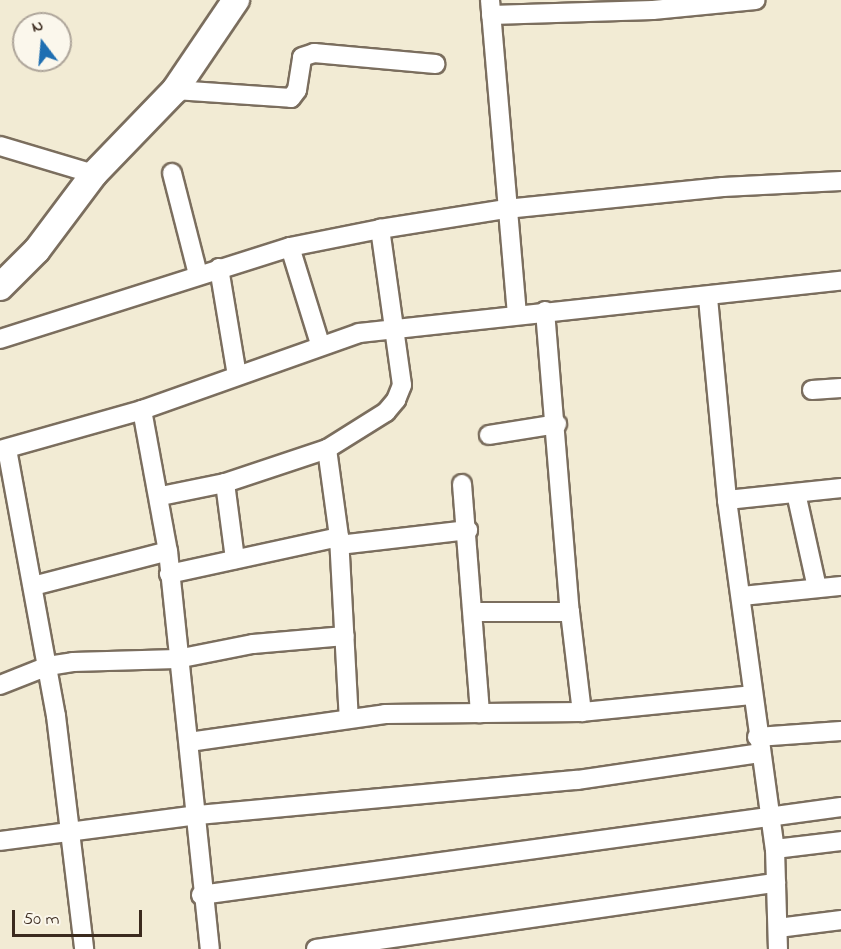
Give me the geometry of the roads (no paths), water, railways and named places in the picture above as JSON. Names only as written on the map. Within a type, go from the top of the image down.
[{"type":"street","points":[[0,287],[37,250],[94,174],[175,90],[236,0]]},
{"type":"street","points":[[518,313],[506,209],[490,8],[654,5],[756,0]]},
{"type":"street","points":[[175,90],[291,98],[297,90],[302,57],[314,53],[436,63]]},
{"type":"street","points":[[0,146],[94,174]]},
{"type":"street","points":[[172,173],[198,273]]},
{"type":"street","points":[[0,339],[198,273],[290,247],[380,229],[506,209],[735,186],[841,181]]},
{"type":"street","points":[[161,496],[225,483],[327,448],[386,412],[396,400],[402,385],[380,229]]},
{"type":"street","points":[[290,247],[320,344]]},
{"type":"street","points":[[219,268],[237,375]]},
{"type":"street","points":[[84,949],[71,830],[48,666],[3,450],[142,410],[320,344],[395,327],[518,313],[708,298],[841,281]]},
{"type":"street","points":[[708,298],[727,500],[742,596],[758,745],[775,849],[778,949]]},
{"type":"street","points":[[545,311],[557,424],[570,612],[582,712]]},
{"type":"street","points":[[812,390],[841,388]]},
{"type":"street","points":[[142,410],[161,496],[168,551],[177,659],[198,815],[201,895],[210,949]]},
{"type":"street","points":[[489,435],[557,424]]},
{"type":"street","points":[[327,448],[339,541],[349,719]]},
{"type":"street","points":[[225,483],[235,559]]},
{"type":"street","points":[[462,484],[468,530],[480,713]]},
{"type":"street","points":[[727,500],[841,488]]},
{"type":"street","points":[[796,493],[817,588]]},
{"type":"street","points":[[169,574],[235,559],[339,541],[468,530]]},
{"type":"street","points":[[33,586],[168,551]]},
{"type":"street","points":[[742,596],[841,586]]},
{"type":"street","points":[[474,612],[570,612]]},
{"type":"street","points":[[0,685],[48,666],[102,659],[177,659],[253,644],[345,636]]},
{"type":"street","points":[[189,742],[385,714],[582,712],[752,695]]},
{"type":"street","points":[[0,841],[198,815],[577,780],[758,745],[841,732]]},
{"type":"street","points":[[201,895],[769,814],[841,807]]},
{"type":"street","points":[[775,849],[841,841]]},
{"type":"street","points":[[316,949],[776,884]]},
{"type":"street","points":[[778,928],[841,920]]}]
